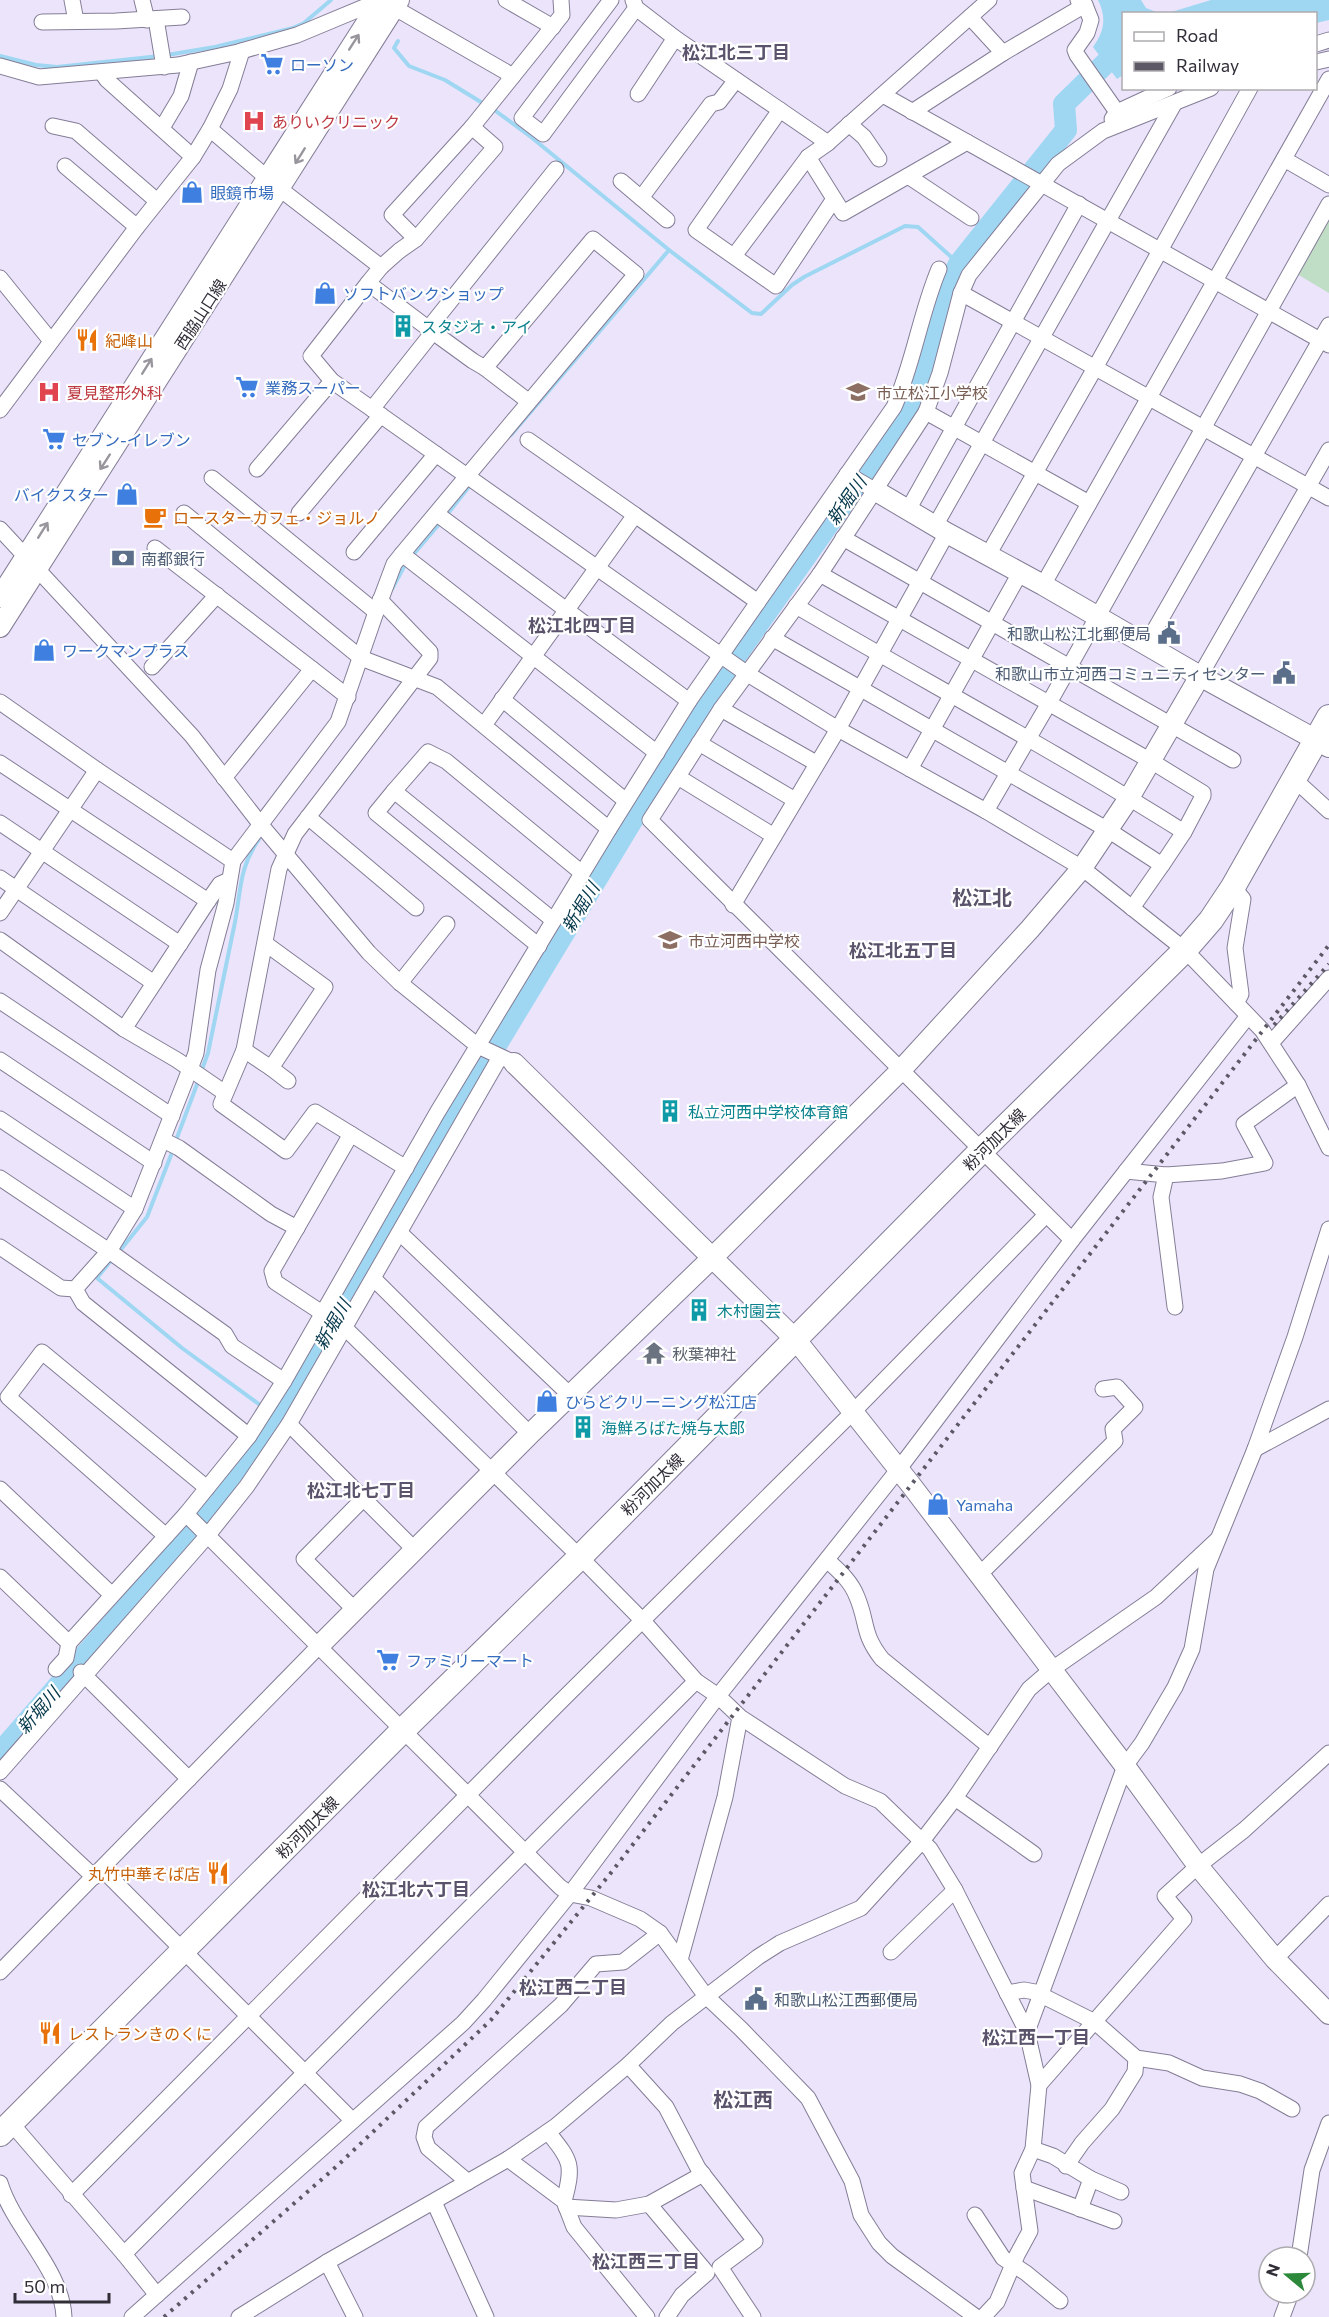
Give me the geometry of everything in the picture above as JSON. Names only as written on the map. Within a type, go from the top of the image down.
[{"type":"main road","name":"粉河加太線","points":[[5,2129],[403,1730],[580,1557],[982,1150],[1185,950],[1211,920],[1233,887],[1294,780],[1323,744],[1329,717]]},
{"type":"street","points":[[72,0],[76,21]]},
{"type":"street","points":[[142,0],[152,19],[161,47],[164,67]]},
{"type":"street","points":[[506,0],[553,27]]},
{"type":"street","points":[[416,239],[392,215],[471,127],[553,27],[562,15],[561,0]]},
{"type":"street","points":[[610,0],[522,118],[543,134],[635,4],[675,38],[828,143]]},
{"type":"street","points":[[735,256],[807,157],[828,143],[988,0]]},
{"type":"street","points":[[0,66],[39,77],[164,67],[237,53],[391,2],[513,76]]},
{"type":"street","name":"西脇山口線","points":[[0,627],[32,563],[273,183],[391,2]]},
{"type":"street","points":[[912,112],[1082,2],[1091,20],[1087,33],[1075,50],[1115,109]]},
{"type":"street","points":[[42,22],[182,17]]},
{"type":"street","points":[[970,17],[1003,53]]},
{"type":"street","points":[[638,94],[675,38]]},
{"type":"street","points":[[0,410],[48,338],[154,198],[210,129],[230,89],[237,53]]},
{"type":"street","points":[[162,128],[181,96],[191,62]]},
{"type":"street","points":[[102,73],[106,80],[190,154]]},
{"type":"street","points":[[1043,585],[1329,79]]},
{"type":"street","points":[[641,198],[711,104],[719,102],[736,80]]},
{"type":"street","points":[[1103,132],[1115,109],[1164,90]]},
{"type":"street","points":[[1072,1240],[650,820],[721,709],[820,574],[926,412],[940,373],[961,293],[969,275],[1040,182],[1058,164],[1103,132],[1206,90]]},
{"type":"street","points":[[988,555],[1095,368],[1249,90]]},
{"type":"street","points":[[883,95],[1325,342]]},
{"type":"street","points":[[734,905],[901,619],[921,581],[941,530],[983,444],[1174,104]]},
{"type":"street","points":[[780,110],[696,230],[776,285],[834,199]]},
{"type":"street","points":[[849,124],[864,137],[879,159]]},
{"type":"street","points":[[53,126],[76,131],[154,198]]},
{"type":"street","points":[[471,127],[495,147],[416,239],[381,267],[311,356],[332,381],[746,673],[838,729],[1083,868],[1185,950],[1263,1030],[1298,1085],[1329,1148]]},
{"type":"street","points":[[210,129],[273,183],[381,267]]},
{"type":"street","points":[[807,157],[843,213],[967,142]]},
{"type":"street","points":[[1284,159],[1329,185]]},
{"type":"street","points":[[65,166],[134,224]]},
{"type":"street","points":[[299,513],[377,412],[431,331],[556,169]]},
{"type":"street","points":[[908,176],[971,219]]},
{"type":"street","points":[[621,181],[667,220]]},
{"type":"street","points":[[908,510],[1079,204]]},
{"type":"street","points":[[986,811],[1329,204]]},
{"type":"street","points":[[75,1289],[109,1251],[135,1209],[196,1053],[208,970],[226,903],[233,861],[338,722],[394,564],[636,274],[593,238],[485,368]]},
{"type":"street","points":[[0,1577],[65,1657],[111,1594],[188,1516],[207,1488],[249,1436],[324,1313],[478,1046],[626,801],[689,701],[894,407],[906,381],[939,269]]},
{"type":"street","points":[[0,278],[48,338]]},
{"type":"street","points":[[368,283],[528,401]]},
{"type":"street","points":[[961,293],[1329,498]]},
{"type":"street","points":[[1146,645],[1325,342],[1329,325]]},
{"type":"street","points":[[258,469],[332,381]]},
{"type":"street","points":[[926,412],[1089,503]]},
{"type":"street","points":[[528,440],[758,602]]},
{"type":"street","points":[[0,1972],[492,1472],[900,1071],[1030,929],[1083,868],[1130,798],[1329,450]]},
{"type":"street","points":[[354,552],[435,454]]},
{"type":"street","points":[[847,474],[941,530],[1043,585],[1323,744]]},
{"type":"street","points":[[213,478],[378,606],[430,652],[430,658],[295,834],[284,853],[244,1050],[221,1104],[285,1151],[315,1112],[406,1168]]},
{"type":"street","points":[[183,513],[361,658],[437,687],[609,829]]},
{"type":"street","points":[[437,514],[689,701]]},
{"type":"street","points":[[484,725],[634,515]]},
{"type":"street","points":[[0,529],[192,736],[261,825],[369,952],[400,983],[478,1046],[507,1060],[795,1340],[979,1575],[1125,1766],[1198,1866],[1275,1959],[1329,2014]]},
{"type":"street","points":[[843,538],[1233,760]]},
{"type":"street","points":[[155,548],[348,697]]},
{"type":"street","points":[[402,554],[657,753]]},
{"type":"street","name":"西脇山口線","points":[[0,597],[32,563]]},
{"type":"street","points":[[910,769],[1020,573]]},
{"type":"street","points":[[820,574],[1151,761],[1203,793],[1184,832],[1132,908]]},
{"type":"street","points":[[152,666],[217,595]]},
{"type":"street","points":[[796,606],[951,696],[1028,737],[1184,832]]},
{"type":"street","points":[[772,638],[1108,830],[1162,865]]},
{"type":"street","points":[[224,778],[312,669]]},
{"type":"street","points":[[502,699],[626,801]]},
{"type":"street","points":[[0,702],[233,861]]},
{"type":"street","points":[[721,709],[816,763]]},
{"type":"street","points":[[699,744],[795,800]]},
{"type":"street","points":[[538,946],[376,813],[428,752],[446,761],[582,873]]},
{"type":"street","points":[[0,763],[208,901]]},
{"type":"street","points":[[0,913],[97,770]]},
{"type":"street","points":[[678,777],[774,836]]},
{"type":"street","points":[[1294,780],[1329,811]]},
{"type":"street","points":[[394,791],[553,920]]},
{"type":"street","points":[[308,817],[416,908]]},
{"type":"street","points":[[0,823],[180,944]]},
{"type":"street","points":[[0,879],[154,983]]},
{"type":"street","points":[[124,1029],[208,901],[220,884],[229,880]]},
{"type":"street","points":[[1233,887],[1243,899],[1235,948],[1241,994],[1236,1003]]},
{"type":"street","points":[[400,983],[447,924]]},
{"type":"street","points":[[0,940],[124,1029],[225,1093]]},
{"type":"street","points":[[266,944],[325,987],[271,1068]]},
{"type":"street","points":[[1271,1043],[1329,978]]},
{"type":"street","points":[[0,1001],[172,1116]]},
{"type":"street","points":[[132,2317],[463,2023],[484,2000],[570,1893],[718,1696],[898,1470],[1072,1240],[1248,1016]]},
{"type":"street","points":[[244,1050],[288,1081]]},
{"type":"street","points":[[0,1060],[154,1163]]},
{"type":"street","points":[[0,1772],[83,1673],[247,1486],[289,1424],[400,1233],[507,1060]]},
{"type":"street","points":[[1126,1171],[1166,1175],[1222,1171],[1265,1163],[1244,1124],[1298,1085]]},
{"type":"street","points":[[0,1119],[135,1209]]},
{"type":"street","points":[[351,1134],[272,1271],[275,1282],[345,1328],[580,1557],[696,1681],[718,1696],[740,1717],[845,1786],[880,1801],[930,1849],[955,1890],[1027,2032],[1039,2085],[1033,2150],[1022,2173],[1030,2231],[1012,2265],[997,2302],[983,2317]]},
{"type":"street","points":[[163,1140],[178,1148],[271,1215],[297,1228]]},
{"type":"street","points":[[1166,1175],[1161,1197],[1175,1307]]},
{"type":"street","points":[[0,1178],[109,1251],[225,1334],[232,1346],[284,1381]]},
{"type":"street","points":[[71,2195],[560,1702],[852,1413],[1046,1215]]},
{"type":"street","points":[[1027,2032],[1125,1766],[1142,1743],[1175,1687],[1192,1649],[1206,1569],[1255,1449],[1295,1337],[1329,1229]]},
{"type":"street","points":[[400,1233],[570,1395]]},
{"type":"street","points":[[0,1247],[61,1288],[75,1289]]},
{"type":"street","points":[[374,1279],[530,1434]]},
{"type":"street","points":[[75,1289],[83,1303],[249,1436]]},
{"type":"street","points":[[166,1536],[4,1402],[42,1352],[207,1488]]},
{"type":"street","points":[[979,1575],[1115,1441],[1113,1429],[1136,1407],[1118,1387],[1103,1389]]},
{"type":"street","points":[[1255,1449],[1328,1410]]},
{"type":"street","points":[[289,1424],[415,1550]]},
{"type":"street","points":[[0,1489],[111,1594]]},
{"type":"street","points":[[355,1610],[304,1558],[363,1499]]},
{"type":"street","points":[[188,1516],[560,1887],[570,1893],[591,1898],[640,1919],[660,1933],[705,1995],[808,2098],[852,2181],[861,2216],[879,2243],[892,2256],[976,2317]]},
{"type":"street","points":[[239,2317],[327,2262],[508,2159],[548,2132],[628,2065],[705,1995],[780,1943],[861,1908],[922,1841],[956,1798],[1029,1689],[1051,1670],[1156,1597],[1218,1539]]},
{"type":"street","points":[[827,1560],[849,1582],[858,1598],[870,1645],[882,1659],[990,1747]]},
{"type":"street","points":[[83,1673],[189,1779]]},
{"type":"street","points":[[124,2254],[696,1681]]},
{"type":"street","points":[[680,1960],[725,1797],[740,1717]]},
{"type":"street","points":[[1039,2085],[1184,1919],[1165,1896],[1198,1866],[1244,1830],[1329,1754]]},
{"type":"street","points":[[0,1789],[185,1950],[352,2120]]},
{"type":"street","points":[[956,1798],[1034,1854]]},
{"type":"street","points":[[891,1952],[955,1890]]},
{"type":"street","points":[[1275,1959],[1329,1904]]},
{"type":"street","points":[[468,2182],[428,2148],[424,2138],[426,2127],[561,2005],[596,1964],[623,1962],[660,1933]]},
{"type":"street","points":[[1007,1993],[1024,1990],[1041,1995],[1095,2022],[1136,2058],[1168,2063],[1202,2078],[1240,2084],[1260,2091],[1292,2109]]},
{"type":"street","points":[[1066,2166],[1082,2143],[1112,2109],[1136,2072],[1136,2058]]},
{"type":"street","points":[[628,2065],[666,2107],[703,2174],[754,2241],[720,2267],[753,2317]]},
{"type":"street","points":[[1301,2245],[1312,2170],[1329,2123]]},
{"type":"street","points":[[5,2129],[71,2195],[157,2295]]},
{"type":"street","points":[[548,2132],[568,2158],[570,2179],[565,2204]]},
{"type":"street","points":[[1033,2150],[1053,2156],[1090,2179],[1121,2192]]},
{"type":"street","points":[[508,2159],[565,2204],[574,2227],[647,2317]]},
{"type":"street","points":[[565,2204],[616,2210],[649,2204],[703,2174]]},
{"type":"street","points":[[1080,2209],[1090,2179]]},
{"type":"street","points":[[0,2183],[21,2227],[54,2281],[63,2304],[64,2317]]},
{"type":"street","points":[[1024,2188],[1114,2221]]},
{"type":"street","points":[[434,2202],[486,2317]]},
{"type":"street","points":[[649,2204],[707,2272],[682,2295],[667,2317]]},
{"type":"street","points":[[975,2215],[1003,2258],[1026,2273],[1060,2301]]},
{"type":"street","points":[[327,2262],[355,2317]]},
{"type":"green space","points":[[1329,216],[1329,293],[1297,274]]},
{"type":"water","points":[[1098,0],[1141,0],[1146,8],[1156,12],[1122,12],[1122,76],[1117,79],[1093,47],[1100,36],[1103,25]]},
{"type":"water","points":[[1211,0],[1329,0],[1329,20],[1317,23],[1317,12],[1171,12]]},
{"type":"waterway","points":[[167,55],[215,47],[293,28],[304,23],[331,0]]},
{"type":"waterway","points":[[398,41],[394,48],[409,66],[445,80],[484,104]]},
{"type":"waterway","name":"新堀川","points":[[0,1753],[223,1497],[279,1416],[418,1174],[706,698],[905,415],[921,378],[943,301],[959,264],[1066,130],[1064,104],[1122,49]]},
{"type":"waterway","points":[[0,56],[36,65],[57,67],[160,56]]},
{"type":"waterway","points":[[493,109],[531,137],[669,250]]},
{"type":"waterway","points":[[511,435],[669,250],[752,313],[761,314],[804,277],[905,226],[918,227],[959,264]]},
{"type":"waterway","points":[[445,517],[472,483]]},
{"type":"waterway","points":[[412,556],[440,523]]},
{"type":"waterway","points":[[392,589],[407,561]]},
{"type":"waterway","points":[[201,1072],[208,1053],[244,870],[259,839]]},
{"type":"waterway","points":[[175,1143],[199,1079]]},
{"type":"waterway","points":[[118,1253],[147,1217],[173,1150]]},
{"type":"waterway","points":[[113,1258],[97,1278],[182,1348],[263,1407]]},
{"type":"waterway","points":[[269,1411],[279,1416]]},
{"type":"railway","points":[[164,2317],[337,2166],[491,2020],[610,1874],[1329,945]]},
{"type":"railway","points":[[1274,1025],[1329,964]]},
{"type":"place","name":"ローソン","points":[[272,64]]},
{"type":"place","name":"ありいクリニック","points":[[254,121]]},
{"type":"place","name":"眼鏡市場","points":[[192,192]]},
{"type":"place","name":"ソフトバンクショップ","points":[[325,293]]},
{"type":"place","name":"スタジオ・アイ","points":[[403,326]]},
{"type":"place","name":"紀峰山","points":[[87,340]]},
{"type":"place","name":"業務スーパー","points":[[247,387]]},
{"type":"place","name":"夏見整形外科","points":[[49,392]]},
{"type":"place","name":"市立松江小学校","points":[[858,392]]},
{"type":"place","name":"セブン-イレブン","points":[[54,439]]},
{"type":"place","name":"バイクスター","points":[[127,494]]},
{"type":"place","name":"ロースターカフェ・ジョルノ","points":[[155,517]]},
{"type":"place","name":"南都銀行","points":[[123,558]]},
{"type":"place","name":"和歌山松江北郵便局","points":[[1169,633]]},
{"type":"place","name":"ワークマンプラス","points":[[44,650]]},
{"type":"place","name":"和歌山市立河西コミュニティセンター","points":[[1284,673]]},
{"type":"place","name":"市立河西中学校","points":[[670,940]]},
{"type":"place","name":"私立河西中学校体育館","points":[[670,1111]]},
{"type":"place","name":"木村園芸","points":[[699,1310]]},
{"type":"place","name":"秋葉神社","points":[[654,1353]]},
{"type":"place","name":"ひらどクリーニング松江店","points":[[547,1401]]},
{"type":"place","name":"海鮮ろばた焼与太郎","points":[[583,1427]]},
{"type":"place","name":"Yamaha","points":[[938,1504]]},
{"type":"place","name":"ファミリーマート","points":[[388,1660]]},
{"type":"place","name":"丸竹中華そば店","points":[[218,1873]]},
{"type":"place","name":"和歌山松江西郵便局","points":[[756,1999]]},
{"type":"place","name":"レストランきのくに","points":[[50,2033]]},
{"type":"district","name":"松江北三丁目","points":[[736,52]]},
{"type":"district","name":"松江北四丁目","points":[[582,625]]},
{"type":"district","name":"松江北","points":[[982,897]]},
{"type":"district","name":"松江北五丁目","points":[[903,950]]},
{"type":"district","name":"松江北七丁目","points":[[361,1490]]},
{"type":"district","name":"松江北六丁目","points":[[416,1889]]},
{"type":"district","name":"松江西二丁目","points":[[573,1987]]},
{"type":"district","name":"松江西一丁目","points":[[1036,2037]]},
{"type":"district","name":"松江西","points":[[743,2099]]},
{"type":"district","name":"松江西三丁目","points":[[646,2261]]}]
